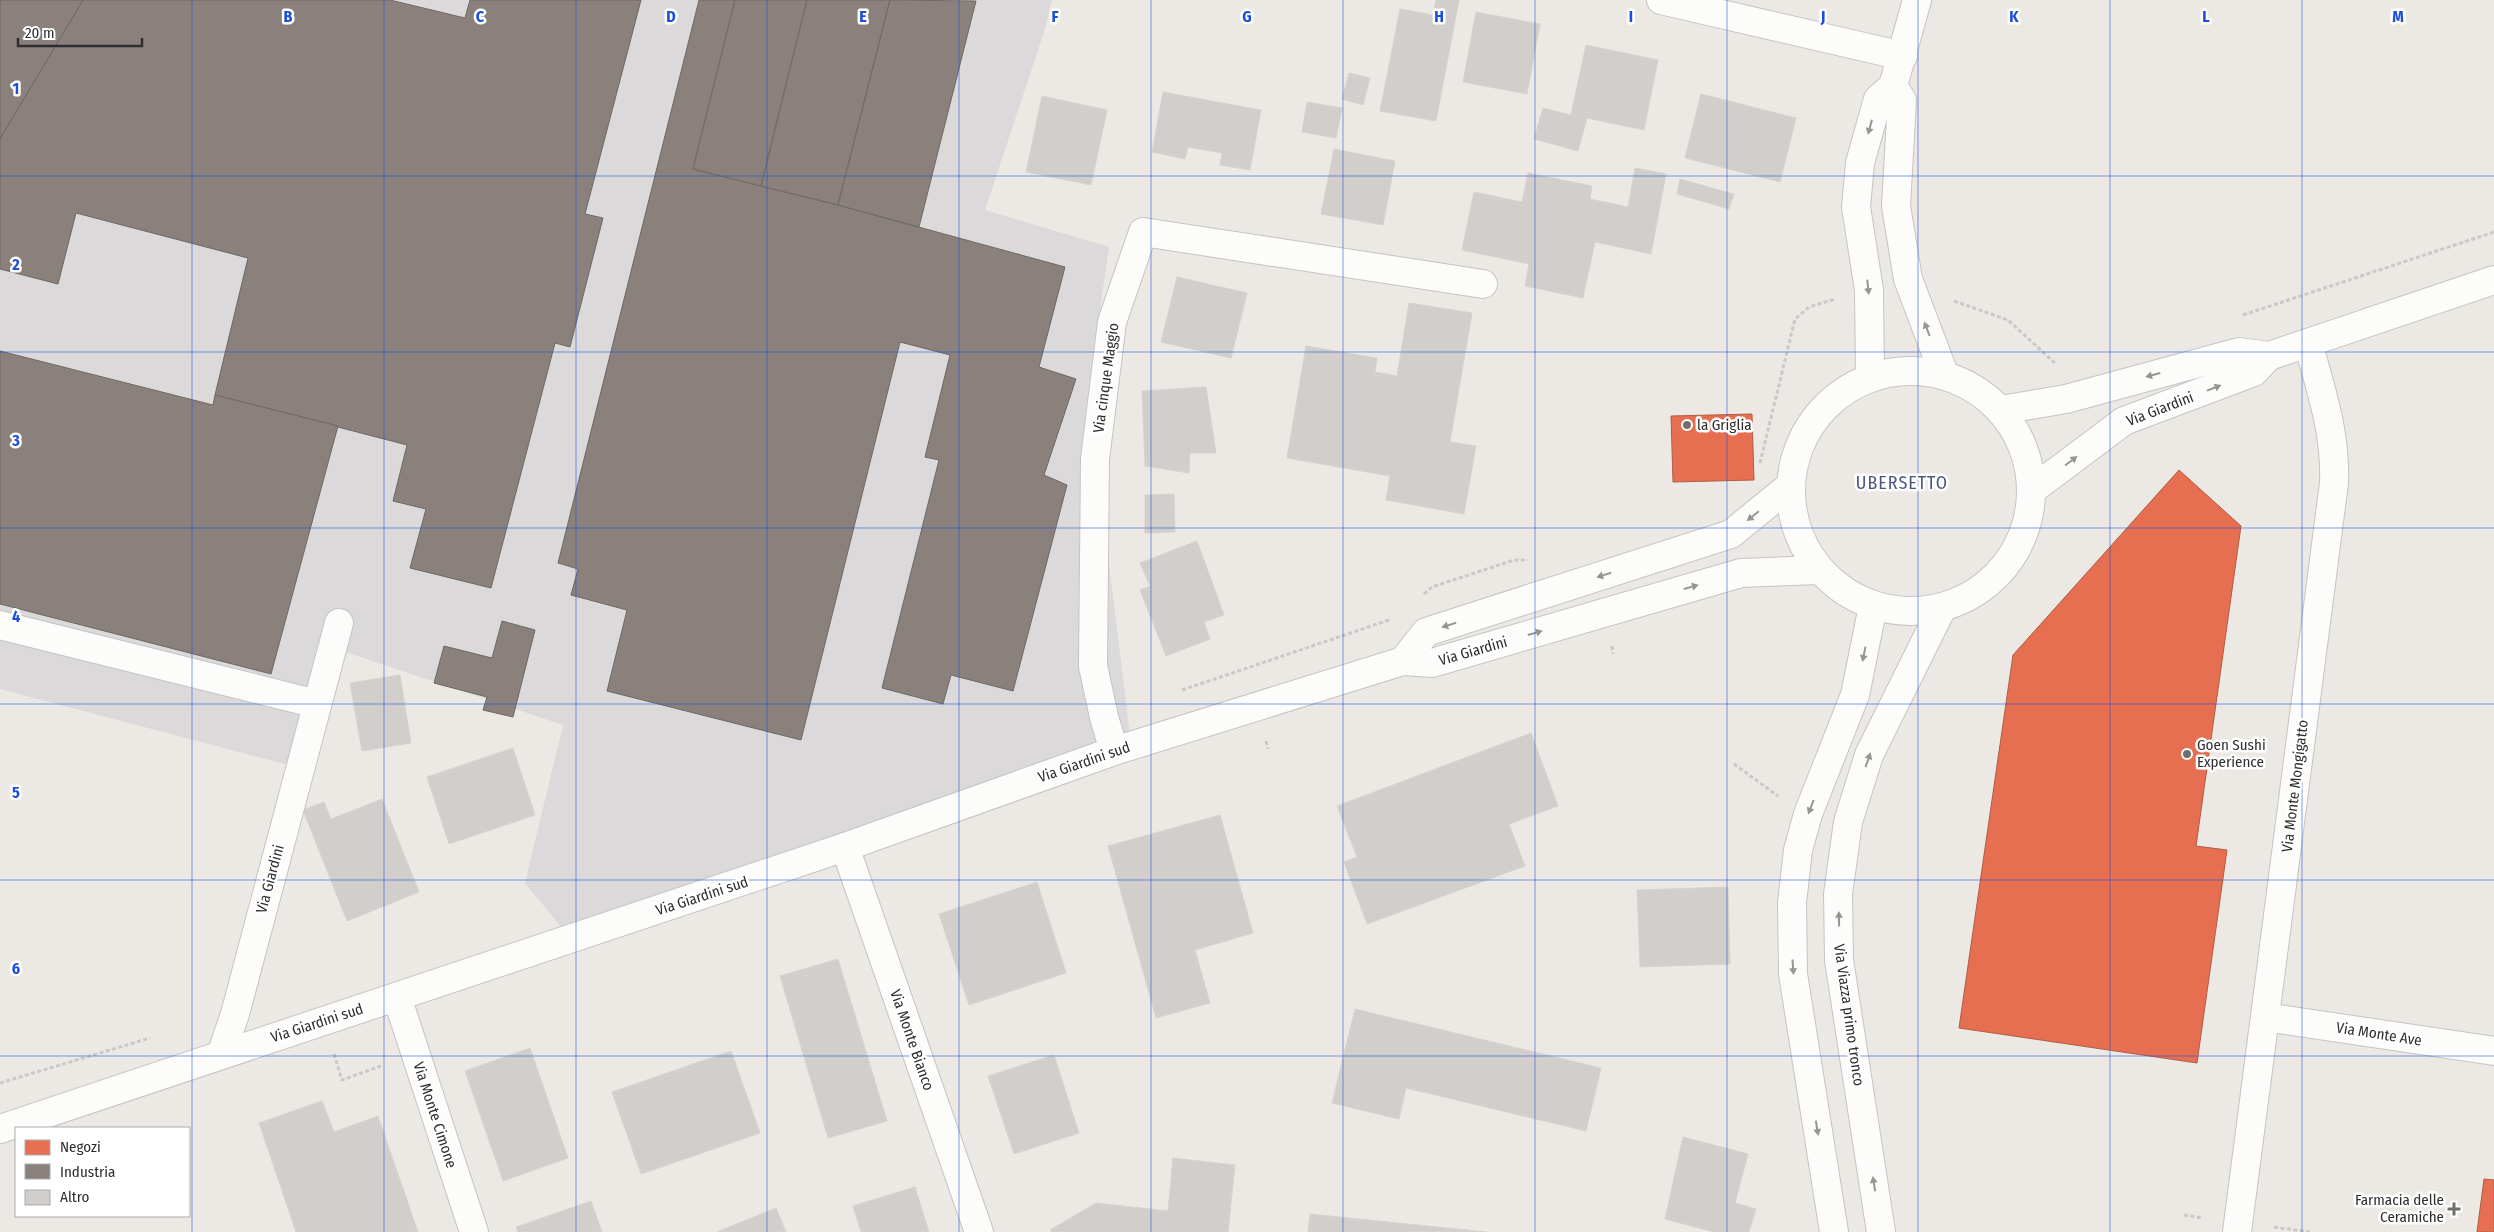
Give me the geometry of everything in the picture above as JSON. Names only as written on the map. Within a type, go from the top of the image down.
[{"type":"street","points":[[1661,0],[1903,56]]},
{"type":"street","points":[[1870,377],[1869,290],[1856,207],[1860,163],[1878,99],[1893,86],[1903,56],[1917,0]]},
{"type":"street","points":[[1893,86],[1902,100],[1896,206],[1908,279],[1944,374]]},
{"type":"street","name":"Via cinque Maggio","points":[[1114,751],[1104,717],[1094,666],[1095,459],[1112,322],[1143,232],[1483,284]]},
{"type":"street","name":"Via Giardini","points":[[2001,410],[2066,399],[2239,352],[2268,356],[2494,280]]},
{"type":"street","name":"Via Monte Mongigatto","points":[[2237,1232],[2334,483],[2335,454],[2330,420],[2308,343]]},
{"type":"street","name":"Via Giardini","points":[[2032,490],[2124,421],[2254,372],[2268,356]]},
{"type":"street","points":[[1919,370],[1944,374],[1975,388],[2001,410],[2017,434],[2028,461],[2032,490],[2029,516],[2021,542],[2007,564],[1989,584],[1967,598],[1942,608],[1907,612],[1873,606],[1853,597],[1819,570],[1803,544],[1793,516],[1791,485],[1794,462],[1802,439],[1814,419],[1830,402],[1849,387],[1870,377],[1895,371],[1919,370]]},
{"type":"street","name":"Via Giardini","points":[[1403,661],[1426,632],[1730,534],[1791,485]]},
{"type":"street","name":"Via Giardini","points":[[1403,661],[1432,663],[1741,573],[1819,570]]},
{"type":"street","points":[[1834,1232],[1793,974],[1792,903],[1798,850],[1808,814],[1855,695],[1873,606]]},
{"type":"street","name":"Via Viazza primo tronco","points":[[1881,1232],[1839,960],[1838,894],[1848,822],[1869,755],[1942,608]]},
{"type":"street","name":"Via Giardini","points":[[221,1054],[235,1014],[339,623]]},
{"type":"street","points":[[0,625],[317,704]]},
{"type":"street","name":"Via Giardini sud","points":[[0,1129],[845,848],[1114,751],[1403,661]]},
{"type":"street","name":"Via Monte Bianco","points":[[845,848],[979,1232]]},
{"type":"street","name":"Via Monte Cimone","points":[[397,997],[474,1232]]},
{"type":"street","name":"Via Monte Ave","points":[[2265,1017],[2494,1051]]},
{"type":"path","points":[[2242,315],[2494,232]]},
{"type":"path","points":[[1757,472],[1795,319],[1809,307],[1869,290]]},
{"type":"path","points":[[1947,299],[2008,320],[2062,368]]},
{"type":"path","points":[[1418,598],[1432,587],[1514,560],[1531,560]]},
{"type":"path","points":[[1175,692],[1390,620]]},
{"type":"path","points":[[0,1083],[152,1038]]},
{"type":"path","points":[[342,1080],[415,1053]]},
{"type":"shaded area","points":[[0,0],[1052,0],[1045,29],[985,210],[1109,247],[1088,394],[1131,743],[562,928],[525,883],[563,725],[328,646],[300,768],[0,689]]},
{"type":"building: Negozi","points":[[1752,414],[1754,480],[1673,482],[1671,416]]},
{"type":"building: Negozi","points":[[2179,470],[2241,526],[2196,846],[2227,850],[2197,1063],[1959,1028],[2013,655]]},
{"type":"building: Negozi","points":[[2484,1179],[2494,1180],[2494,1232],[2477,1232]]},
{"type":"building: Industria","points":[[0,0],[83,0],[0,139]]},
{"type":"building: Industria","points":[[83,0],[390,0],[465,18],[470,0],[641,0],[585,214],[603,218],[570,347],[555,343],[491,588],[410,568],[426,509],[393,501],[407,445],[215,395],[248,258],[76,213],[58,284],[0,269],[0,139]]},
{"type":"building: Industria","points":[[699,0],[735,0],[693,169],[838,205],[1065,267],[1039,367],[1076,379],[1044,475],[1067,485],[1013,691],[951,675],[943,704],[882,688],[939,460],[925,457],[950,355],[900,342],[801,740],[607,691],[627,610],[571,595],[578,569],[558,563]]},
{"type":"building: Industria","points":[[735,0],[807,0],[761,186],[693,169]]},
{"type":"building: Industria","points":[[807,0],[890,0],[838,205],[761,186]]},
{"type":"building: Industria","points":[[890,0],[976,1],[919,227],[838,205]]},
{"type":"building: Industria","points":[[0,351],[213,405],[215,395],[338,426],[271,674],[0,604]]},
{"type":"building: Industria","points":[[502,621],[535,630],[513,717],[483,710],[487,697],[434,683],[444,646],[492,658]]},
{"type":"building: Altro","points":[[1436,0],[1459,0],[1436,121],[1380,111],[1400,9],[1433,15]]},
{"type":"building: Altro","points":[[1476,12],[1540,24],[1527,94],[1463,82]]},
{"type":"building: Altro","points":[[1586,45],[1658,60],[1644,130],[1587,118],[1578,151],[1534,139],[1543,108],[1571,115]]},
{"type":"building: Altro","points":[[1349,73],[1370,78],[1363,105],[1342,99]]},
{"type":"building: Altro","points":[[1163,92],[1261,110],[1250,170],[1220,165],[1222,153],[1188,147],[1185,159],[1152,152]]},
{"type":"building: Altro","points":[[1701,94],[1796,118],[1780,182],[1685,158]]},
{"type":"building: Altro","points":[[1042,96],[1107,110],[1091,185],[1026,172]]},
{"type":"building: Altro","points":[[1307,102],[1342,108],[1336,138],[1302,132]]},
{"type":"building: Altro","points":[[1334,149],[1395,161],[1383,225],[1321,214]]},
{"type":"building: Altro","points":[[1635,168],[1666,174],[1651,254],[1595,242],[1583,298],[1525,286],[1529,264],[1462,250],[1474,192],[1522,202],[1528,173],[1592,186],[1590,199],[1628,207]]},
{"type":"building: Altro","points":[[1680,179],[1734,194],[1729,209],[1677,194]]},
{"type":"building: Altro","points":[[1177,277],[1247,293],[1231,358],[1161,342]]},
{"type":"building: Altro","points":[[1409,303],[1472,313],[1450,442],[1476,446],[1464,514],[1386,500],[1390,476],[1287,458],[1306,346],[1377,358],[1375,372],[1397,376]]},
{"type":"building: Altro","points":[[1206,387],[1216,453],[1190,453],[1189,473],[1145,466],[1142,391]]},
{"type":"building: Altro","points":[[1174,494],[1175,532],[1145,533],[1145,495]]},
{"type":"building: Altro","points":[[1197,541],[1224,615],[1204,622],[1210,639],[1166,656],[1140,590],[1150,586],[1140,563]]},
{"type":"building: Altro","points":[[400,675],[411,743],[362,751],[350,683]]},
{"type":"building: Altro","points":[[1531,733],[1558,806],[1509,824],[1525,866],[1367,924],[1344,862],[1357,857],[1337,806]]},
{"type":"building: Altro","points":[[513,748],[535,815],[449,844],[427,777]]},
{"type":"building: Altro","points":[[382,799],[419,892],[347,921],[303,810],[324,802],[331,819]]},
{"type":"building: Altro","points":[[1220,815],[1253,933],[1195,950],[1210,1003],[1156,1018],[1108,846]]},
{"type":"building: Altro","points":[[1037,882],[1066,973],[969,1005],[939,914]]},
{"type":"building: Altro","points":[[1728,887],[1730,964],[1640,967],[1637,890]]},
{"type":"building: Altro","points":[[838,959],[887,1121],[828,1138],[780,976]]},
{"type":"building: Altro","points":[[1355,1009],[1601,1068],[1586,1131],[1406,1088],[1399,1119],[1332,1103]]},
{"type":"building: Altro","points":[[530,1048],[568,1158],[503,1181],[465,1071]]},
{"type":"building: Altro","points":[[731,1051],[760,1133],[641,1174],[612,1092]]},
{"type":"building: Altro","points":[[1054,1055],[1079,1133],[1014,1154],[988,1076]]},
{"type":"building: Altro","points":[[322,1101],[334,1132],[378,1116],[418,1232],[296,1232],[259,1123]]},
{"type":"building: Altro","points":[[1683,1137],[1748,1154],[1735,1203],[1756,1209],[1749,1232],[1714,1232],[1665,1219]]},
{"type":"building: Altro","points":[[1173,1158],[1235,1165],[1228,1232],[1052,1232],[1050,1230],[1096,1203],[1168,1211]]},
{"type":"building: Altro","points":[[915,1187],[929,1232],[861,1232],[853,1206]]},
{"type":"building: Altro","points":[[591,1201],[602,1232],[518,1232],[516,1227]]},
{"type":"building: Altro","points":[[776,1208],[786,1232],[717,1232]]},
{"type":"building: Altro","points":[[1310,1214],[1487,1232],[1308,1232]]},
{"type":"place","name":"la Griglia","points":[[1687,425]]},
{"type":"place","name":"Goen Sushi Experience","points":[[2187,754]]},
{"type":"place","name":"Farmacia delle Ceramiche","points":[[2454,1209]]},
{"type":"district","name":"UBERSETTO","points":[[1902,483]]}]
